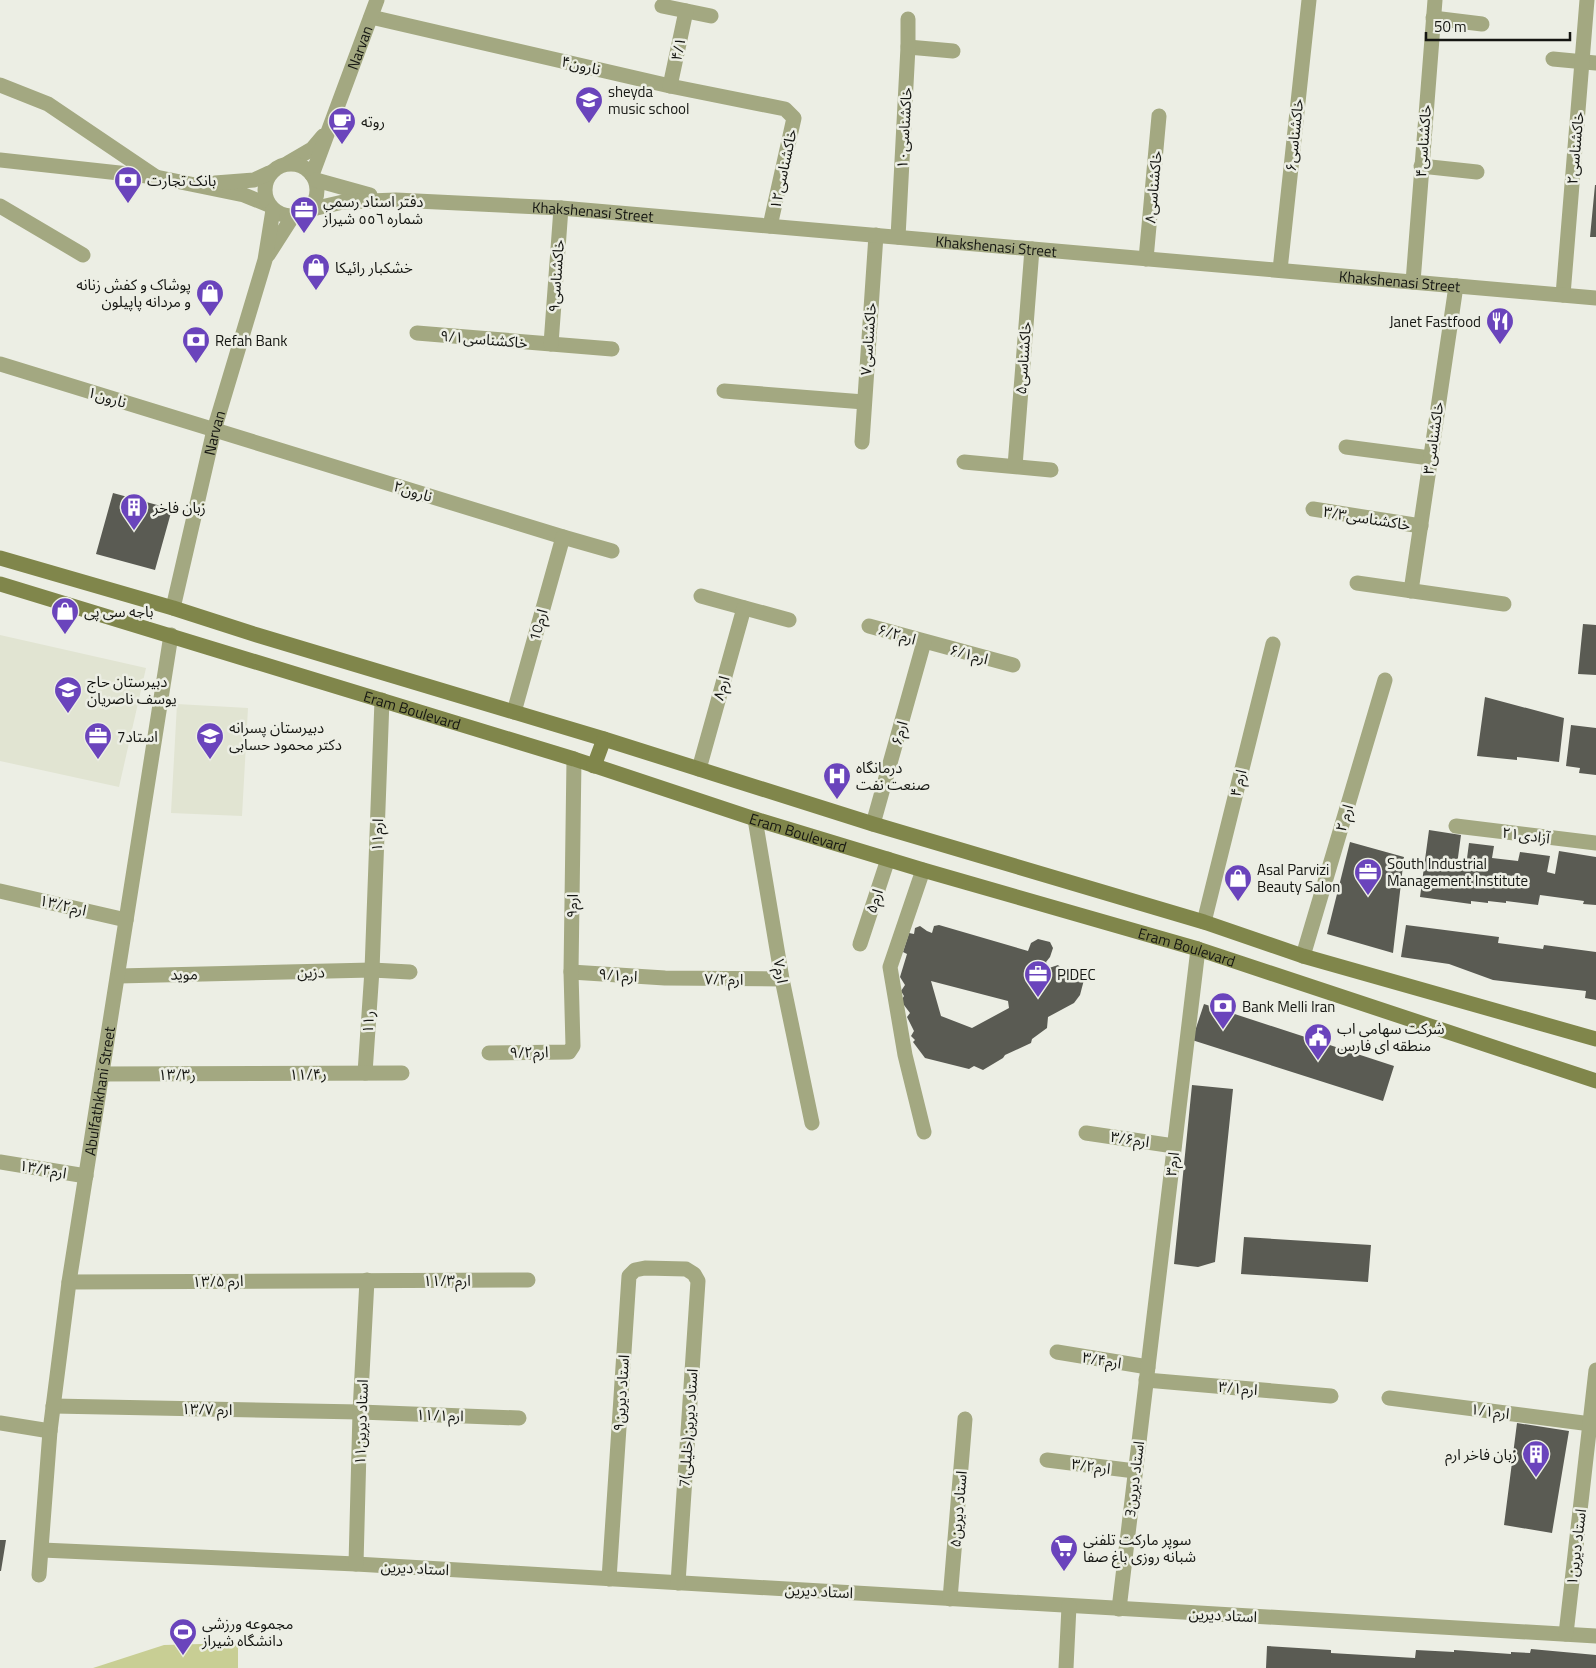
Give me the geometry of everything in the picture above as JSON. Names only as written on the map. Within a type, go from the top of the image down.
[{"type":"main road","name":"Eram Boulevard","points":[[0,558],[173,608],[604,739],[873,824],[1204,922],[1303,956],[1596,1038]]},
{"type":"main road","name":"Eram Boulevard","points":[[0,584],[574,759],[755,819],[923,870],[1198,949],[1596,1081]]},
{"type":"main road","points":[[594,766],[604,739]]},
{"type":"street","name":"Narvan","points":[[314,178],[332,122],[377,0]]},
{"type":"street","name":"خاکشناسی۶","points":[[1280,270],[1309,0]]},
{"type":"street","name":"خاکشناسی۴","points":[[1413,282],[1435,0]]},
{"type":"street","name":"خاکشناسی۲","points":[[1562,295],[1589,63],[1588,0]]},
{"type":"street","points":[[662,6],[711,16]]},
{"type":"street","name":"۴/۱","points":[[670,86],[686,11]]},
{"type":"street","name":"نارون۴","points":[[371,17],[670,86],[785,109],[790,113]]},
{"type":"street","points":[[1433,18],[1482,24]]},
{"type":"street","name":"خاکشناسی۱۰","points":[[898,237],[908,19]]},
{"type":"street","points":[[908,47],[953,51]]},
{"type":"street","points":[[1553,59],[1589,63]]},
{"type":"street","points":[[0,85],[48,104],[156,177]]},
{"type":"street","name":"خاکشناسی۱۲","points":[[770,226],[794,118],[790,113]]},
{"type":"street","name":"خاکشناسی۸","points":[[1146,259],[1159,116]]},
{"type":"street","name":"Narvan","points":[[288,163],[312,149],[332,122]]},
{"type":"street","points":[[0,160],[156,177],[244,195],[271,207],[284,216],[293,216],[308,210],[316,196],[314,178],[302,166],[288,163],[254,180],[219,184],[171,180]]},
{"type":"street","points":[[1422,166],[1478,172]]},
{"type":"street","points":[[269,173],[264,193],[271,207]]},
{"type":"street","name":"Khakshenasi Street","points":[[314,178],[354,192],[396,200]]},
{"type":"street","name":"Khakshenasi Street","points":[[308,210],[343,202],[396,200],[562,208],[1596,298]]},
{"type":"street","points":[[0,206],[83,255]]},
{"type":"street","name":"Narvan","points":[[173,608],[214,430],[265,260],[271,207]]},
{"type":"street","name":"خاکشناسی۹","points":[[551,344],[562,208]]},
{"type":"street","name":"Narvan","points":[[265,260],[293,216]]},
{"type":"street","name":"خاکشناسی۷","points":[[862,442],[876,235]]},
{"type":"street","name":"خاکشناسی۵","points":[[1015,466],[1032,249]]},
{"type":"street","name":"خاکشناسی۳","points":[[1411,591],[1456,286]]},
{"type":"street","name":"۹/۱خاکشناسی","points":[[417,333],[612,349]]},
{"type":"street","name":"نارون۱","points":[[0,364],[214,430]]},
{"type":"street","points":[[724,391],[864,402]]},
{"type":"street","name":"نارون۲","points":[[214,430],[563,538],[612,551]]},
{"type":"street","points":[[1346,447],[1430,458]]},
{"type":"street","points":[[964,462],[1051,470]]},
{"type":"street","name":"۳/۳خاکشناسی","points":[[1313,509],[1421,526]]},
{"type":"street","name":"ارم10","points":[[514,712],[563,538]]},
{"type":"street","points":[[1358,583],[1504,604]]},
{"type":"street","points":[[701,596],[789,620]]},
{"type":"street","name":"ارم۸","points":[[699,769],[744,608]]},
{"type":"street","name":"۶/۲ارم","points":[[870,626],[924,642]]},
{"type":"street","name":"Abulfathkhani Street","points":[[39,1575],[50,1431],[69,1282],[171,635]]},
{"type":"street","name":"۶/۱ارم","points":[[924,642],[1013,666]]},
{"type":"street","name":"ارم۶","points":[[873,824],[924,642]]},
{"type":"street","name":"ارم ۴","points":[[1204,922],[1273,644]]},
{"type":"street","name":"ارم ۲","points":[[1303,956],[1385,680]]},
{"type":"street","name":"ارم۱۱","points":[[372,970],[382,700]]},
{"type":"street","name":"ارم۹","points":[[570,1052],[573,1046],[571,972],[574,759]]},
{"type":"street","name":"ارم۷","points":[[755,819],[782,979],[812,1122]]},
{"type":"street","name":"آزادی۲۱","points":[[1456,826],[1596,843]]},
{"type":"street","name":"ارم۵","points":[[860,944],[888,859]]},
{"type":"street","points":[[923,870],[890,967],[905,1055],[924,1132]]},
{"type":"street","name":"۱۳/۲ارم","points":[[0,891],[126,920]]},
{"type":"street","name":"ارم۳","points":[[1147,1373],[1198,949]]},
{"type":"street","name":"دزین","points":[[249,973],[372,970],[410,972]]},
{"type":"street","name":"۱۱ر","points":[[365,1074],[372,970]]},
{"type":"street","name":"۹/۱ارم","points":[[571,972],[665,978]]},
{"type":"street","name":"موید","points":[[118,976],[249,973]]},
{"type":"street","name":"۷/۲ارم","points":[[665,978],[782,979]]},
{"type":"street","name":"۹/۲ارم","points":[[489,1053],[570,1052]]},
{"type":"street","name":"۱۳/۳ر","points":[[102,1074],[251,1075]]},
{"type":"street","name":"۱۱/۴ر","points":[[251,1075],[402,1074]]},
{"type":"street","name":"۳/۶ارم","points":[[1086,1133],[1174,1146]]},
{"type":"street","name":"۱۳/۴ارم","points":[[0,1162],[86,1176]]},
{"type":"street","name":"استاد دیرین۹","points":[[609,1579],[629,1276],[635,1270],[645,1268],[686,1269],[694,1274]]},
{"type":"street","name":"7استاد دیرین(خلیلی)","points":[[678,1583],[698,1281],[694,1274]]},
{"type":"street","name":"۱۳/۵ ارم","points":[[69,1282],[367,1280]]},
{"type":"street","name":"۱۱/۳ارم","points":[[367,1280],[528,1280]]},
{"type":"street","name":"استاد دیرین۱۱","points":[[356,1564],[360,1412],[367,1280]]},
{"type":"street","name":"۳/۴ارم","points":[[1057,1352],[1147,1373]]},
{"type":"street","name":"استاد دیرین۱","points":[[1566,1634],[1596,1370]]},
{"type":"street","name":"۳/۱ارم","points":[[1147,1373],[1330,1396]]},
{"type":"street","name":"3استاد دیرین","points":[[1119,1609],[1147,1373]]},
{"type":"street","name":"۱/۱ارم","points":[[1389,1398],[1591,1424]]},
{"type":"street","name":"۱۳/۷ ارم","points":[[53,1406],[360,1412]]},
{"type":"street","name":"۱۱/۱ارم","points":[[360,1412],[519,1418]]},
{"type":"street","name":"استاد دیرین۵","points":[[950,1599],[965,1418]]},
{"type":"street","points":[[0,1423],[50,1431]]},
{"type":"street","name":"۳/۲ارم","points":[[1046,1460],[1135,1471]]},
{"type":"street","name":"استاد دیرین","points":[[42,1550],[356,1564],[1596,1636]]},
{"type":"street","points":[[1066,1668],[1069,1606]]},
{"type":"shaded area","name":"دبیرستان حاج یوسف ناصریان","points":[[0,635],[146,668],[119,787],[0,761]]},
{"type":"shaded area","name":"دبیرستان پسرانه دکتر محمود حسابی","points":[[177,704],[248,708],[242,816],[171,813]]},
{"type":"green space","name":"مجموعه ورزشی دانشگاه شیراز","points":[[238,1643],[238,1668],[93,1668],[164,1645]]},
{"type":"building","points":[[1595,185],[1596,237],[1590,237]]},
{"type":"building","name":"زبان فاخر","points":[[113,493],[172,509],[155,570],[96,554]]},
{"type":"building","points":[[1583,624],[1596,625],[1596,675],[1578,674]]},
{"type":"building","points":[[1485,697],[1564,718],[1559,762],[1517,757],[1517,760],[1477,756]]},
{"type":"building","points":[[1571,725],[1596,728],[1596,775],[1579,773],[1580,768],[1566,766]]},
{"type":"building","points":[[1429,830],[1461,835],[1457,865],[1466,866],[1469,843],[1494,846],[1492,858],[1518,861],[1520,852],[1550,856],[1547,872],[1555,874],[1559,851],[1596,857],[1596,905],[1583,904],[1584,901],[1540,895],[1538,905],[1506,901],[1506,903],[1488,901],[1488,903],[1471,901],[1471,904],[1420,897]]},
{"type":"building","name":"South Industrial Management Institute","points":[[1350,842],[1404,857],[1393,953],[1327,934]]},
{"type":"building","name":"PIDEC","points":[[939,925],[1028,951],[1031,943],[1038,939],[1050,942],[1053,948],[1046,962],[1049,968],[1058,965],[1063,970],[1085,976],[1080,995],[1074,1003],[1048,1017],[1047,1028],[1032,1039],[1031,1043],[1005,1055],[983,1070],[974,1066],[969,1069],[925,1058],[913,1042],[915,1040],[911,1036],[914,1031],[907,1017],[910,1013],[901,1001],[904,996],[901,991],[905,985],[900,977],[907,954],[903,952],[909,933],[914,934],[915,928],[920,926],[932,933],[934,926]],"holes":[[[931,981],[1008,1001],[1009,1008],[972,1028],[941,1016]]]},
{"type":"building","points":[[1406,925],[1499,937],[1498,943],[1543,949],[1544,945],[1596,952],[1596,1000],[1585,998],[1586,991],[1493,980],[1449,964],[1401,957]]},
{"type":"building","name":"شرکت سهامی اب منطقه ای فارس","points":[[1204,1004],[1394,1066],[1383,1101],[1192,1040]]},
{"type":"building","points":[[1192,1085],[1233,1089],[1215,1262],[1198,1267],[1174,1264]]},
{"type":"building","points":[[1244,1237],[1371,1245],[1368,1282],[1241,1274]]},
{"type":"building","name":"زبان فاخر ارم","points":[[1517,1423],[1569,1431],[1552,1533],[1504,1525]]},
{"type":"building","points":[[0,1540],[6,1540],[1,1571],[0,1571]]},
{"type":"building","points":[[1267,1646],[1331,1650],[1331,1653],[1415,1658],[1416,1650],[1454,1652],[1454,1650],[1511,1654],[1511,1652],[1530,1653],[1531,1649],[1596,1655],[1596,1668],[1266,1668]]},
{"type":"place","name":"sheyda music school","points":[[589,124]]},
{"type":"place","name":"روته","points":[[342,145]]},
{"type":"place","name":"بانک تجارت","points":[[128,204]]},
{"type":"place","name":"دفتر اسناد رسمي شماره ٥٥٦ شيراز","points":[[304,234]]},
{"type":"place","name":"خشکبار رائیکا","points":[[316,291]]},
{"type":"place","name":"پوشاک و کفش زنانه و مردانه پاپیلون","points":[[210,317]]},
{"type":"place","name":"Janet Fastfood","points":[[1500,345]]},
{"type":"place","name":"Refah Bank","points":[[196,364]]},
{"type":"place","name":"زبان فاخر","points":[[134,531]]},
{"type":"place","name":"باجه سی پی","points":[[65,635]]},
{"type":"place","name":"دبیرستان حاج یوسف ناصریان","points":[[68,714]]},
{"type":"place","name":"7استاد","points":[[98,760]]},
{"type":"place","name":"دبیرستان پسرانه دکتر محمود حسابی","points":[[210,760]]},
{"type":"place","name":"درمانگاه صنعت نفت","points":[[837,800]]},
{"type":"place","name":"South Industrial Management Institute","points":[[1368,896]]},
{"type":"place","name":"Asal Parvizi Beauty Salon","points":[[1238,902]]},
{"type":"place","name":"PIDEC","points":[[1038,998]]},
{"type":"place","name":"Bank Melli Iran","points":[[1223,1030]]},
{"type":"place","name":"شرکت سهامی اب منطقه ای فارس","points":[[1318,1061]]},
{"type":"place","name":"زبان فاخر ارم","points":[[1536,1478]]},
{"type":"place","name":"سوپر مارکت تلفنی شبانه روزی باغ صفا","points":[[1064,1572]]},
{"type":"place","name":"مجموعه ورزشی دانشگاه شیراز","points":[[183,1656]]}]
